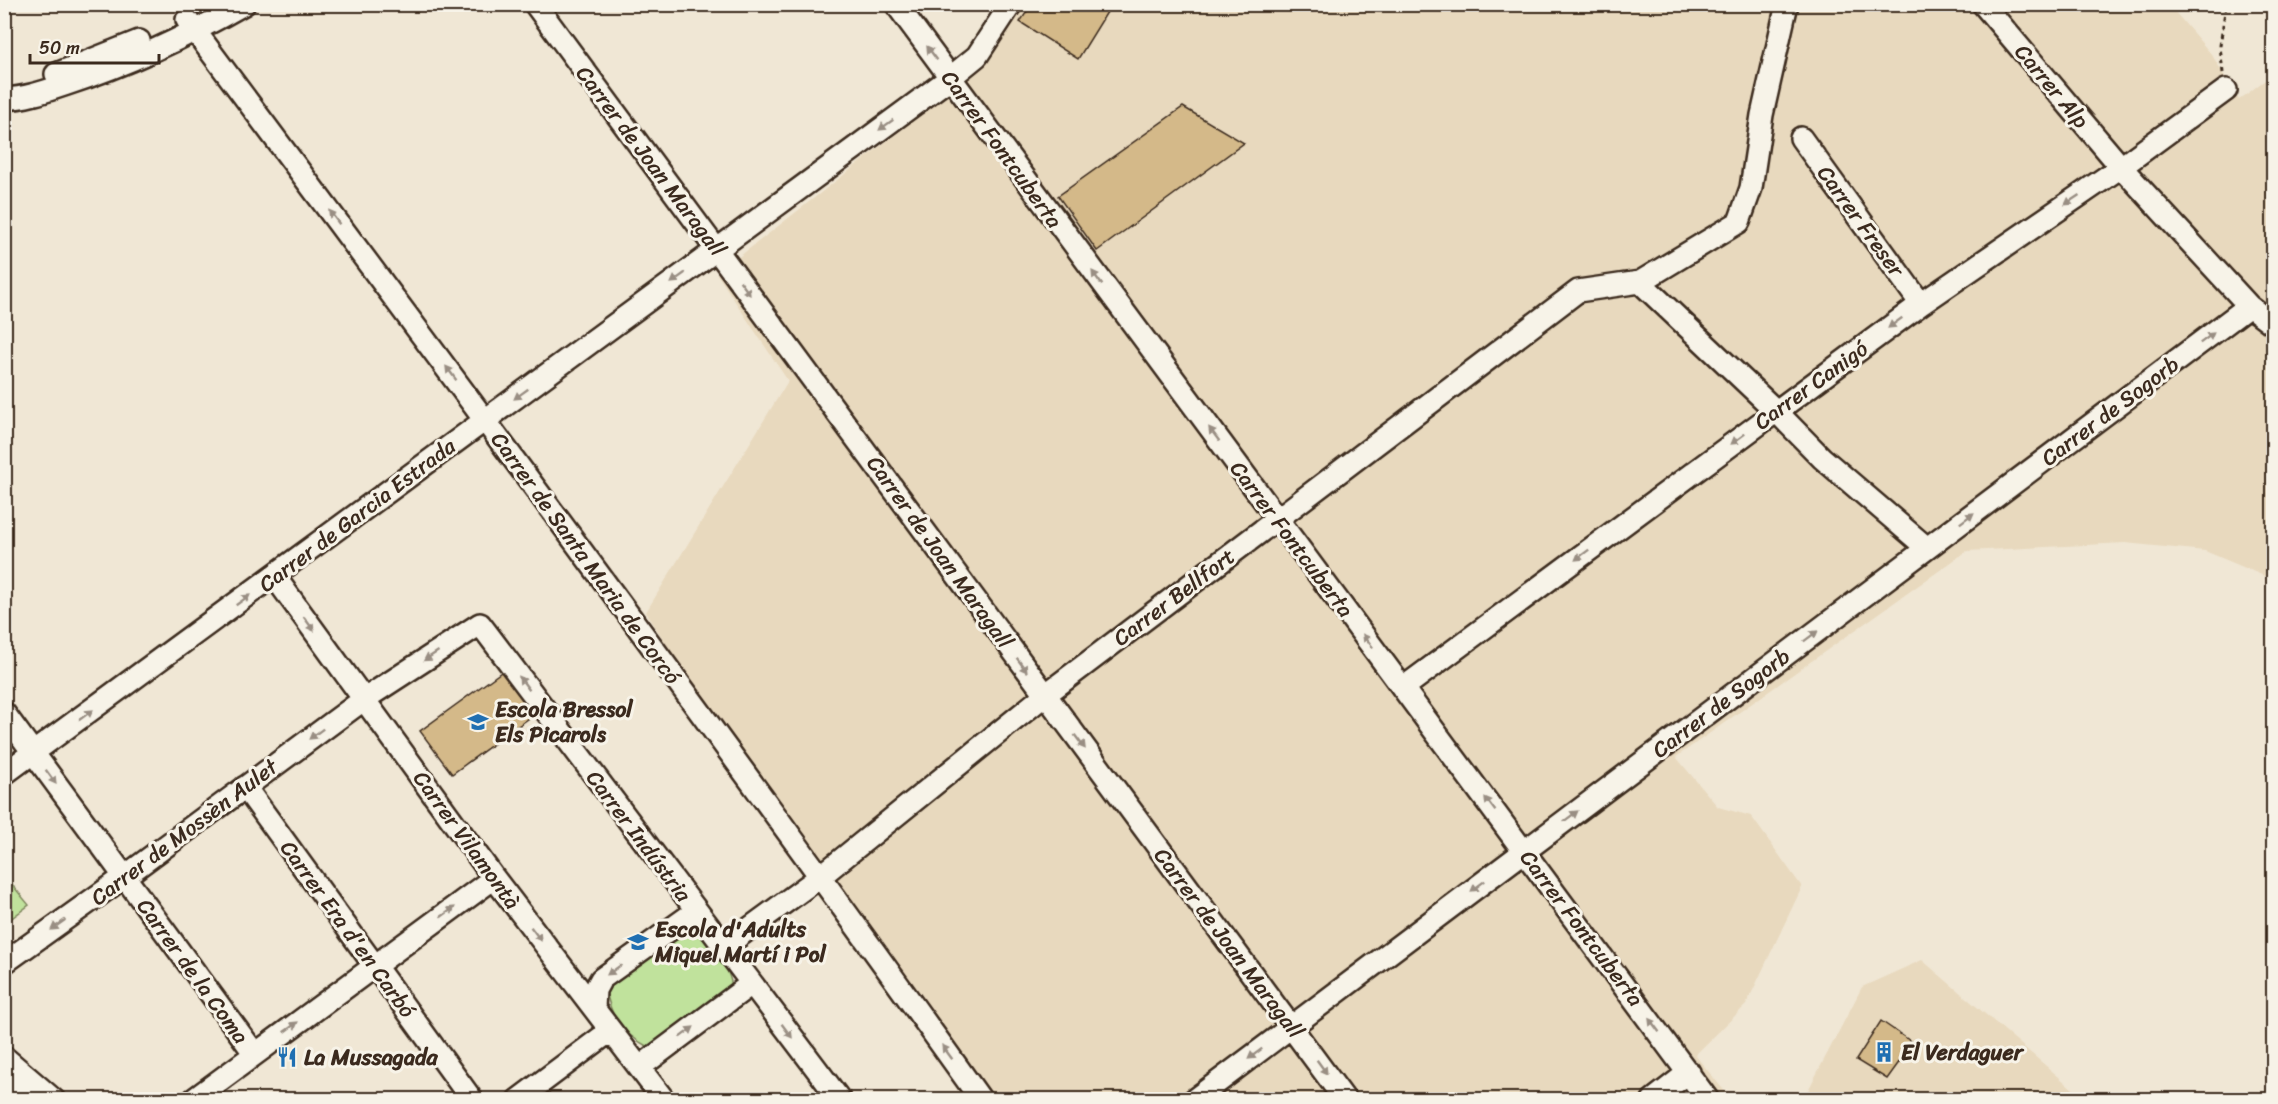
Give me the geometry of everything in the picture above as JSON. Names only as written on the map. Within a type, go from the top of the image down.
[{"type":"street","points":[[4,99],[23,98],[96,74],[191,26],[218,4]]},
{"type":"street","points":[[4,90],[191,26],[244,4]]},
{"type":"street","name":"Carrer de Joan Maragall","points":[[535,4],[1345,1100]]},
{"type":"street","name":"Carrer Fontcuberta","points":[[896,4],[1689,1072],[1706,1099]]},
{"type":"street","name":"Carrer de Garcia Estrada","points":[[4,774],[275,577],[950,78],[977,56],[1011,4]]},
{"type":"street","points":[[1787,4],[1762,115],[1751,188],[1738,222],[1640,282],[1776,411],[1822,458],[1928,548]]},
{"type":"street","name":"Carrer Alp","points":[[1983,4],[2121,167],[2249,306],[2274,325]]},
{"type":"street","name":"Carrer de Santa Maria de Corcó","points":[[191,26],[486,420],[821,876],[981,1100]]},
{"type":"street","name":"Carrer Canigó","points":[[1403,688],[1921,304],[2121,167],[2226,90]]},
{"type":"street","name":"Carrer Freser","points":[[1801,138],[1921,304]]},
{"type":"street","name":"Carrer Bellfort","points":[[724,947],[821,876],[1045,696],[1578,291],[1640,282]]},
{"type":"street","name":"Carrer de Sogorb","points":[[1194,1100],[2249,306]]},
{"type":"street","name":"Carrer Vilamontà","points":[[275,577],[494,878],[664,1100]]},
{"type":"street","name":"Carrer Indústria","points":[[363,699],[480,624],[840,1100]]},
{"type":"street","name":"Carrer de Mossèn Aulet","points":[[4,963],[124,877],[363,699]]},
{"type":"street","name":"Carrer de la Coma","points":[[4,713],[255,1054]]},
{"type":"street","name":"Carrer Era d'en Carbó","points":[[245,787],[472,1100]]},
{"type":"street","points":[[193,1100],[494,878]]},
{"type":"street","points":[[594,1008],[596,990],[601,979],[696,911]]},
{"type":"street","points":[[640,1067],[751,984]]},
{"type":"street","points":[[518,1100],[610,1031]]},
{"type":"street","points":[[4,1057],[54,1100]]},
{"type":"street","points":[[1653,1100],[1689,1072]]},
{"type":"street","points":[[4,1081],[26,1100]]},
{"type":"path","points":[[2226,4],[2220,46],[2226,90]]},
{"type":"shaded area","points":[[1020,5],[2169,5],[2212,55],[2239,100],[2273,74],[2273,572],[2269,578],[2205,551],[2125,543],[1967,551],[1676,757],[1718,807],[1751,816],[1802,887],[1746,1005],[1695,1055],[1731,1099],[985,1099],[681,668],[646,612],[788,381],[717,274],[942,98],[985,59]]},
{"type":"shaded area","points":[[1922,960],[2082,1099],[1803,1100],[1862,987]]},
{"type":"green space","points":[[4,875],[29,905],[5,923],[4,923]]},
{"type":"green space","points":[[685,927],[704,939],[717,952],[726,968],[733,989],[650,1048],[631,1036],[618,1023],[610,1007],[605,986]]},
{"type":"building","points":[[1032,4],[1112,4],[1078,59],[1020,22]]},
{"type":"building","points":[[1183,107],[1244,143],[1097,251],[1058,196]]},
{"type":"building","name":"Escola Bressol Els Picarols","points":[[504,670],[536,713],[452,774],[420,731]]},
{"type":"building","name":"El Verdaguer","points":[[1881,1021],[1913,1043],[1887,1079],[1856,1060]]},
{"type":"place","name":"Escola Bressol Els Picarols","points":[[478,722]]},
{"type":"place","name":"Escola d'Adults Miquel Martí i Pol","points":[[638,942]]},
{"type":"place","name":"El Verdaguer","points":[[1884,1052]]},
{"type":"place","name":"La Mussagada","points":[[287,1057]]}]
